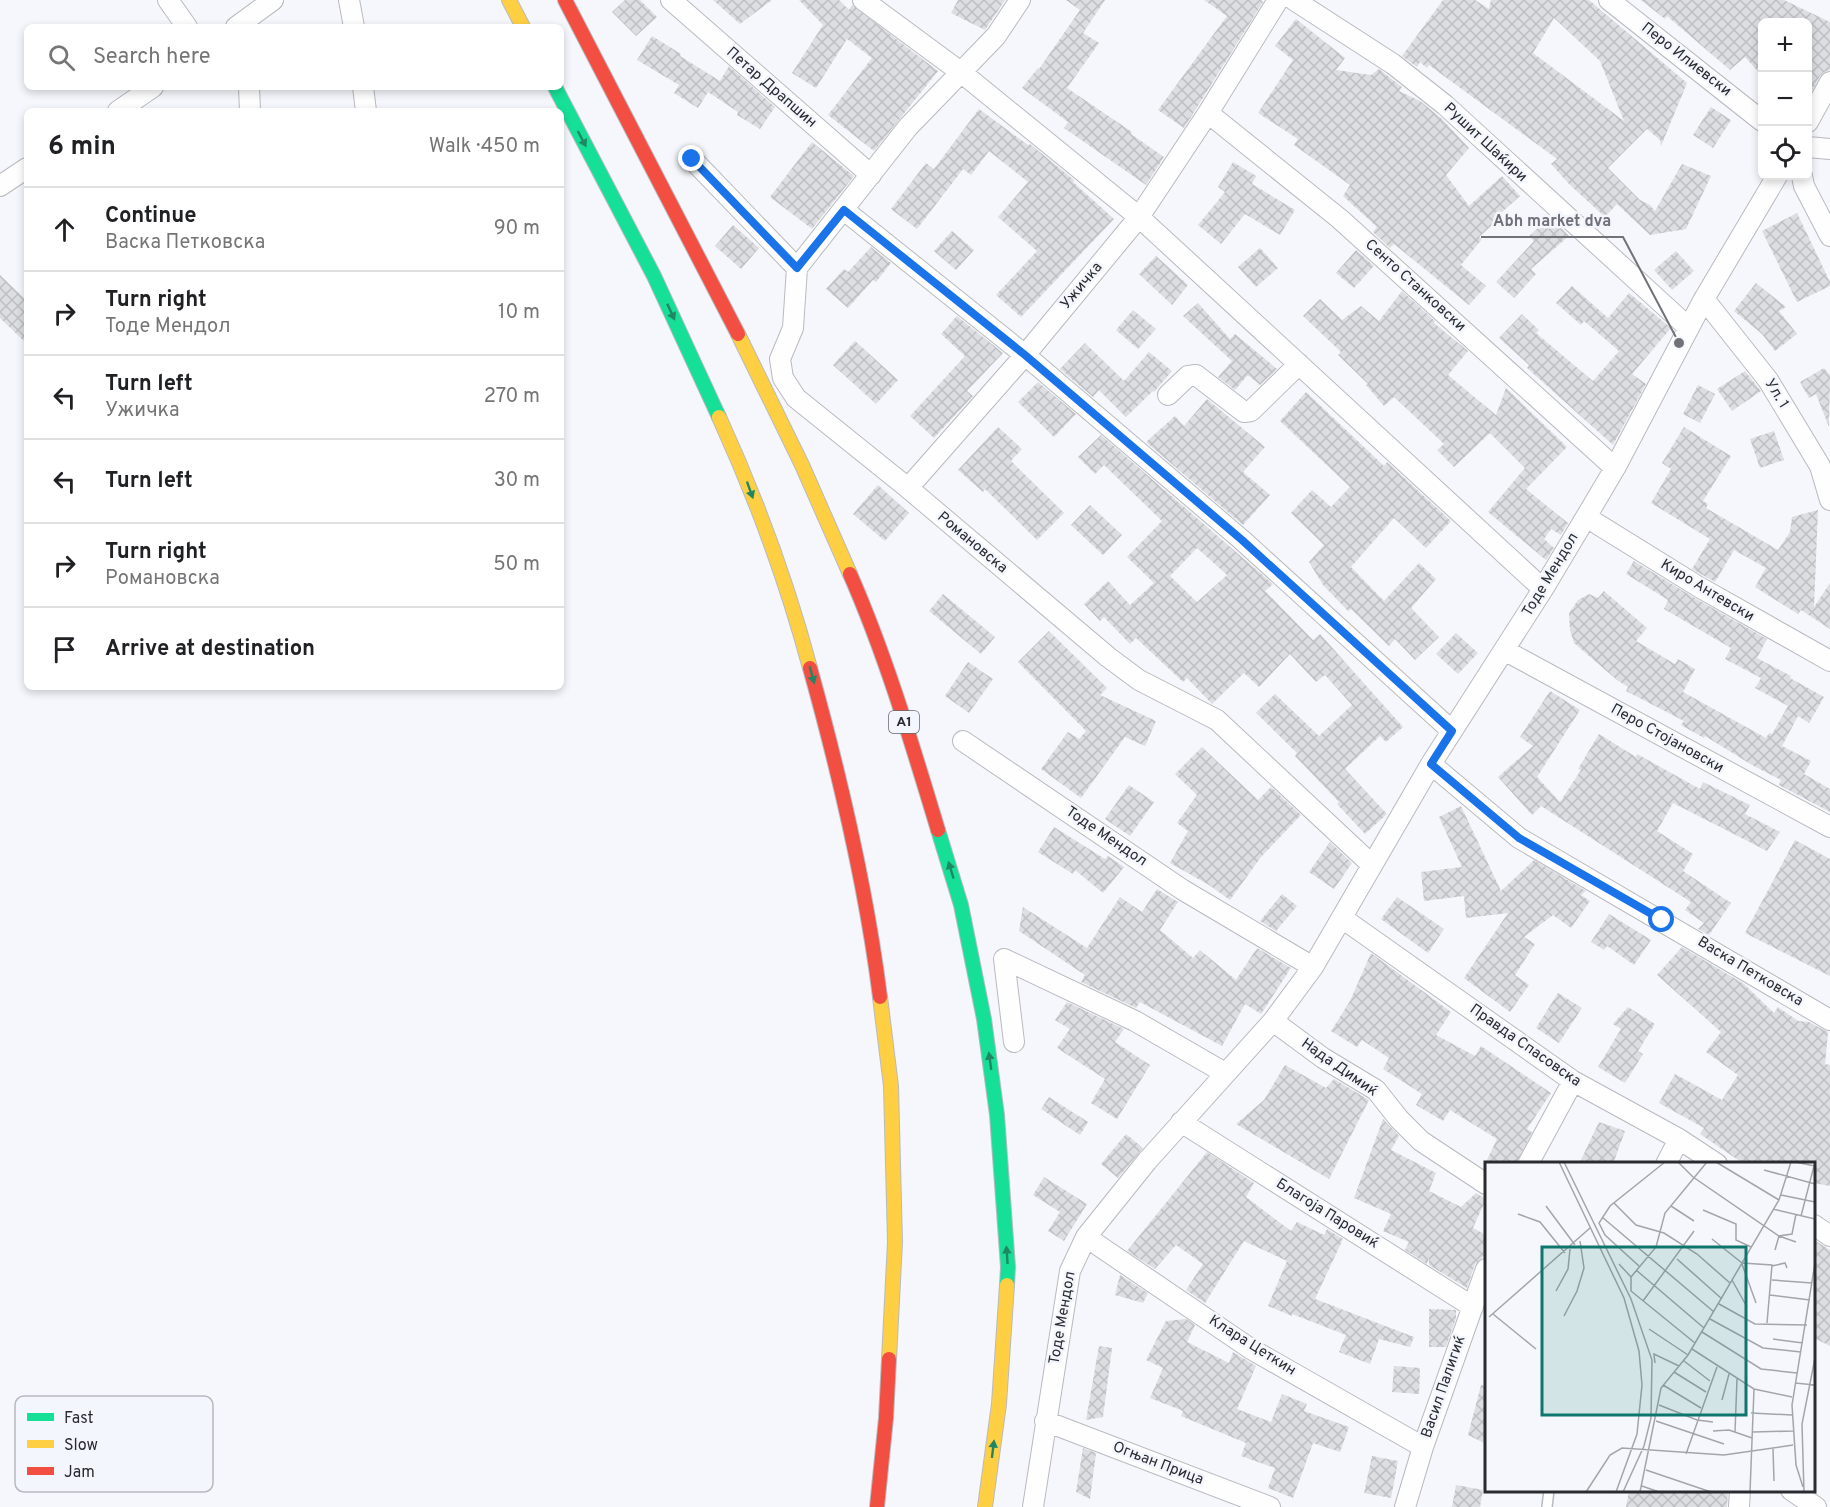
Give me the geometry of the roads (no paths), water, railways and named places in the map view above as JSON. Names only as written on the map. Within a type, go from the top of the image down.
[{"type":"highway","points":[[509,0],[522,24]]},
{"type":"highway","name":"A1","points":[[565,0],[709,276],[802,465],[856,588],[920,769],[961,905],[984,1019],[998,1114],[1008,1268],[999,1404],[985,1507]]},
{"type":"highway","points":[[557,90],[654,276],[740,461],[794,608],[838,768],[872,935],[891,1086],[895,1242],[886,1418],[877,1507]]},
{"type":"street","points":[[168,0],[185,24]]},
{"type":"street","points":[[244,24],[273,0]]},
{"type":"street","points":[[349,0],[353,24]]},
{"type":"street","name":"Петар Драпшин","points":[[671,0],[871,175]]},
{"type":"street","points":[[863,0],[962,73],[1139,217],[1543,589]]},
{"type":"street","points":[[692,159],[797,268],[908,127],[996,36],[1020,0]]},
{"type":"street","name":"Ужичка","points":[[908,488],[1025,355],[1139,217],[1208,113],[1278,0]]},
{"type":"street","name":"Рушит Шаќири","points":[[1294,0],[1393,64],[1445,105],[1689,328]]},
{"type":"street","name":"Перо Илиевски","points":[[1609,0],[1758,118]]},
{"type":"street","points":[[1812,115],[1830,82]]},
{"type":"street","points":[[122,108],[149,90]]},
{"type":"street","points":[[249,90],[250,108]]},
{"type":"street","points":[[363,90],[366,108]]},
{"type":"street","name":"Сенто Станковски","points":[[1208,113],[1340,219],[1615,468]]},
{"type":"street","points":[[1812,147],[1830,149]]},
{"type":"street","points":[[0,186],[24,170]]},
{"type":"street","name":"Тоде Мендол","points":[[1033,1507],[1070,1271],[1086,1237],[1147,1161],[1273,1021],[1313,967],[1431,764],[1543,589],[1615,468],[1704,299],[1775,180]]},
{"type":"street","points":[[1803,180],[1830,236]]},
{"type":"street","points":[[844,210],[1025,355],[1242,540],[1452,731]]},
{"type":"street","name":"Романовска","points":[[797,268],[793,328],[780,358],[783,378],[796,398],[908,488],[1108,657],[1140,680],[1217,720],[1372,865]]},
{"type":"street","name":"Ул. 1","points":[[1704,299],[1768,380],[1820,466],[1830,500]]},
{"type":"street","points":[[1168,395],[1188,376],[1196,375],[1244,412],[1251,411],[1299,364]]},
{"type":"street","name":"Киро Антевски","points":[[1586,517],[1699,587],[1830,661]]},
{"type":"street","name":"Перо Стојановски","points":[[1504,650],[1830,827]]},
{"type":"street","name":"Тоде Мендол","points":[[963,741],[1183,890],[1313,967]]},
{"type":"street","name":"Васка Петковска","points":[[1431,764],[1519,838],[1830,1020]]},
{"type":"street","name":"Правда Спасовска","points":[[1342,918],[1573,1081],[1679,1139],[1714,1162]]},
{"type":"street","points":[[1014,1042],[1004,959],[1135,1022],[1225,1073]]},
{"type":"street","name":"Нада Димиќ","points":[[1273,1021],[1323,1058],[1376,1090],[1399,1119],[1421,1140],[1485,1183]]},
{"type":"street","points":[[1529,1162],[1573,1081]]},
{"type":"street","name":"Благоја Паровиќ","points":[[1181,1122],[1473,1306]]},
{"type":"street","points":[[1667,1162],[1679,1139]]},
{"type":"street","points":[[1815,1226],[1830,1236]]},
{"type":"street","name":"Клара Цеткин","points":[[1086,1237],[1251,1349],[1423,1447]]},
{"type":"street","name":"Васил Палигиќ","points":[[1405,1507],[1423,1447],[1485,1272]]},
{"type":"street","name":"Огњан Прица","points":[[1046,1421],[1270,1507]]},
{"type":"street","points":[[1739,1507],[1740,1492]]},
{"type":"street","points":[[1793,1492],[1816,1507]]},
{"type":"lane","points":[[868,1507],[886,1418]]},
{"type":"lane","points":[[1547,1507],[1549,1492]]},
{"type":"place","name":"Abh market dva","points":[[1679,343]]}]
